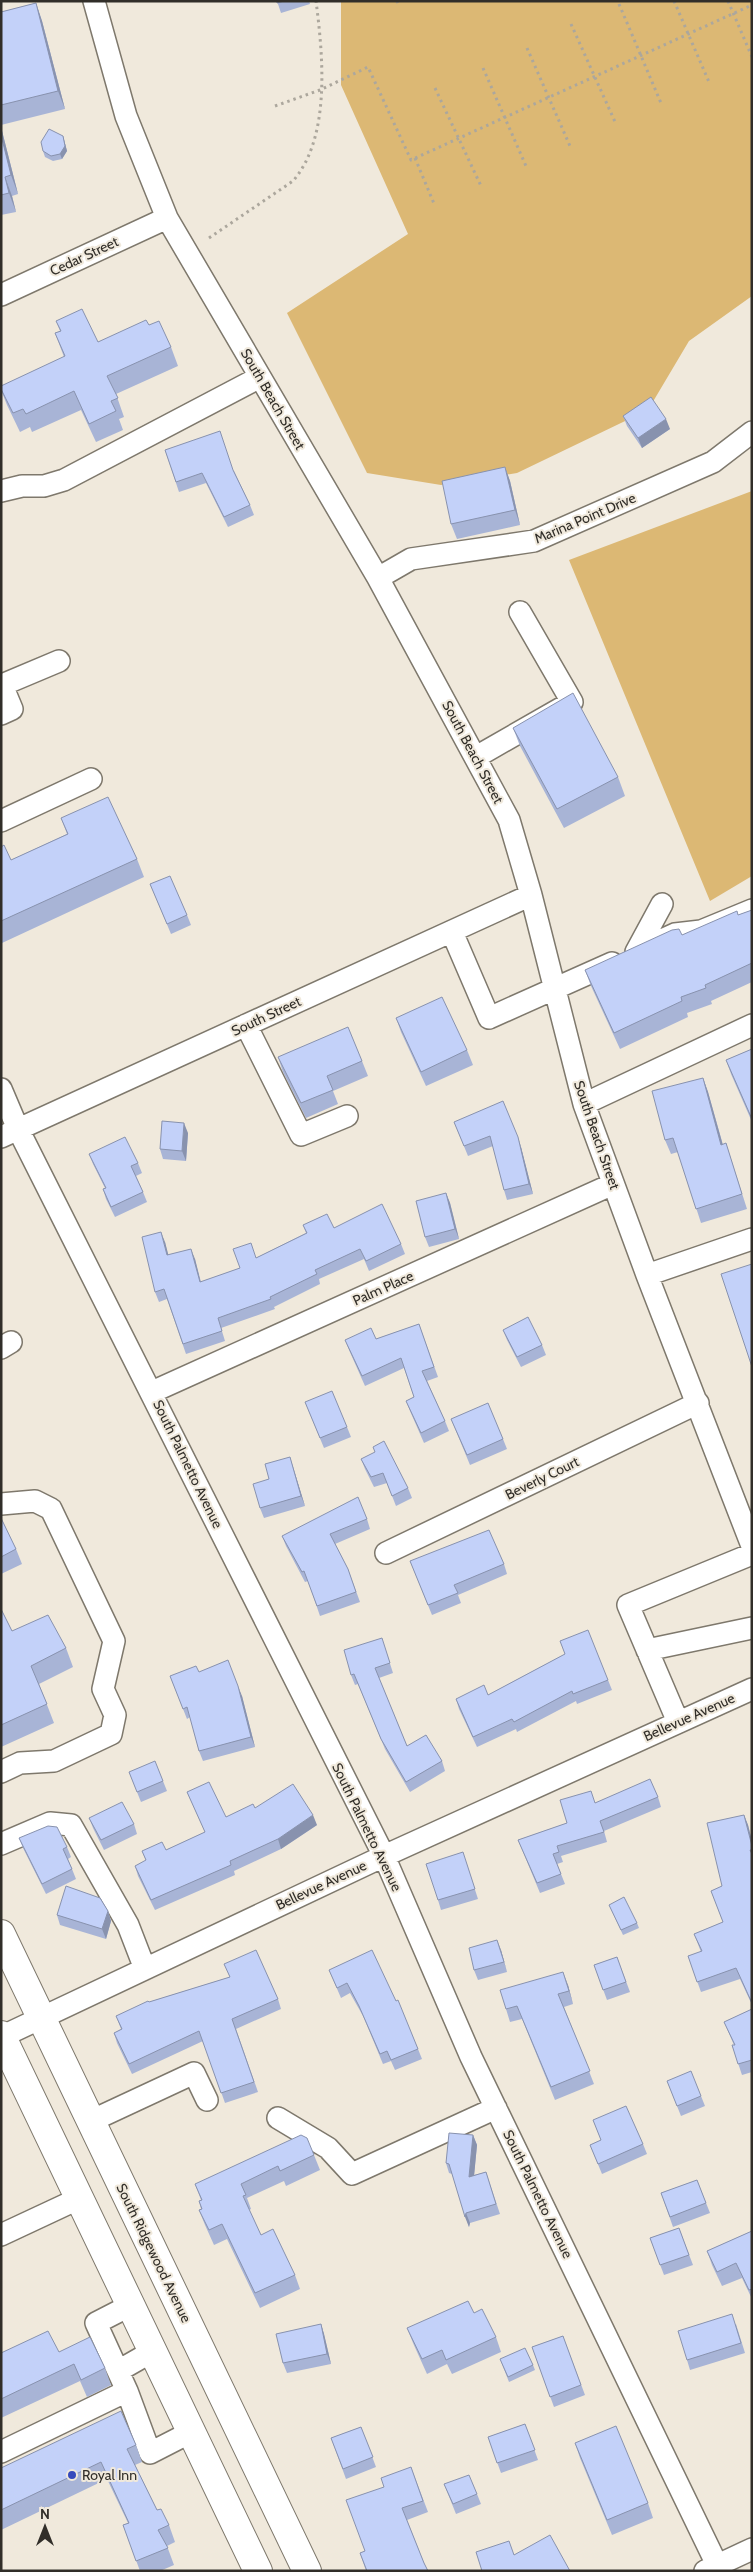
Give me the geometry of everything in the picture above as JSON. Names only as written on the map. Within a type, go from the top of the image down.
[{"type":"main road","name":"South Ridgewood Avenue","points":[[1,1934],[307,2571]]},
{"type":"main road","points":[[2,2036],[258,2571]]},
{"type":"street","name":"South Beach Street","points":[[94,1],[126,116],[167,218],[378,578],[510,820],[584,1104],[647,1275],[752,1546]]},
{"type":"street","name":"Cedar Street","points":[[1,295],[167,218]]},
{"type":"street","points":[[2,489],[22,486],[44,486],[64,480],[260,377]]},
{"type":"street","name":"Marina Point Drive","points":[[378,578],[411,559],[534,541],[713,462],[752,432]]},
{"type":"street","points":[[476,757],[572,702],[520,612]]},
{"type":"street","points":[[1,714],[12,709],[2,685],[59,661]]},
{"type":"street","points":[[1,821],[91,779]]},
{"type":"street","name":"South Street","points":[[10,1133],[531,896]]},
{"type":"street","points":[[636,952],[662,904]]},
{"type":"street","points":[[452,932],[489,1018],[675,934],[701,931],[752,910]]},
{"type":"street","points":[[246,1025],[301,1135],[347,1116]]},
{"type":"street","points":[[584,1104],[752,1025]]},
{"type":"street","name":"South Palmetto Avenue","points":[[1,1089],[10,1133],[152,1392],[384,1856],[471,2056],[714,2569]]},
{"type":"street","name":"Palm Place","points":[[152,1392],[613,1184]]},
{"type":"street","points":[[647,1275],[752,1239]]},
{"type":"street","name":"Beverly Court","points":[[386,1553],[698,1403]]},
{"type":"street","points":[[1,1504],[35,1501],[51,1509],[114,1641],[103,1689],[115,1714],[111,1734],[54,1761],[20,1763],[1,1772]]},
{"type":"street","points":[[678,1722],[628,1605],[752,1554]]},
{"type":"street","points":[[647,1650],[752,1628]]},
{"type":"street","name":"Bellevue Avenue","points":[[2,2036],[384,1856],[752,1688]]},
{"type":"street","points":[[1,1844],[50,1823],[71,1825],[128,1925],[144,1969]]},
{"type":"street","points":[[90,2121],[194,2073],[207,2100]]},
{"type":"street","points":[[278,2118],[328,2148],[352,2174],[496,2108]]},
{"type":"street","points":[[1,2235],[80,2198]]},
{"type":"street","points":[[131,2305],[96,2323],[127,2391],[150,2453],[191,2432]]},
{"type":"street","points":[[118,2371],[153,2351]]},
{"type":"street","points":[[1,2452],[127,2391]]},
{"type":"street","points":[[714,2569],[752,2549]]},
{"type":"path","points":[[209,238],[293,181],[303,169],[314,146],[319,120],[321,39],[316,1]]},
{"type":"path","points":[[674,1],[709,82]]},
{"type":"path","points":[[728,1],[752,57]]},
{"type":"path","points":[[619,4],[661,103]]},
{"type":"path","points":[[275,106],[320,90],[368,67],[412,160],[752,5]]},
{"type":"path","points":[[571,24],[616,124]]},
{"type":"path","points":[[527,48],[570,146]]},
{"type":"path","points":[[483,68],[526,166]]},
{"type":"path","points":[[435,88],[480,186]]},
{"type":"path","points":[[415,158],[435,206]]},
{"type":"shaded area","points":[[341,1],[752,1],[752,296],[689,341],[648,410],[517,473],[441,485],[367,473],[287,313],[408,234],[341,85]]},
{"type":"shaded area","points":[[752,491],[752,876],[710,901],[569,560]]},
{"type":"building","points":[[36,3],[58,91],[1,105],[1,12]]},
{"type":"building","points":[[49,129],[63,136],[65,146],[60,154],[51,156],[43,151],[41,142]]},
{"type":"building","points":[[1,135],[11,175],[5,177],[9,193],[1,195]]},
{"type":"building","points":[[82,309],[98,342],[146,320],[149,325],[159,321],[171,347],[107,376],[118,398],[111,401],[116,411],[89,424],[74,391],[26,414],[23,409],[13,413],[1,386],[65,356],[55,333],[61,331],[56,321]]},
{"type":"building","points":[[651,397],[666,419],[638,438],[623,416]]},
{"type":"building","points":[[220,431],[233,470],[250,505],[224,517],[202,473],[176,482],[165,450]]},
{"type":"building","points":[[505,467],[515,510],[451,524],[442,481]]},
{"type":"building","points":[[573,693],[618,777],[557,809],[513,728]]},
{"type":"building","points":[[108,797],[137,859],[1,921],[1,847],[4,845],[11,860],[68,834],[61,818]]},
{"type":"building","points":[[170,876],[187,915],[167,924],[150,884]]},
{"type":"building","points":[[752,910],[752,963],[705,985],[706,988],[681,997],[682,1001],[614,1033],[585,970],[672,930],[679,929],[682,935],[737,911],[738,915]]},
{"type":"building","points":[[442,997],[467,1050],[421,1072],[396,1018]]},
{"type":"building","points":[[348,1027],[362,1061],[327,1076],[333,1090],[301,1103],[278,1057]]},
{"type":"building","points":[[752,1049],[752,1119],[726,1060]]},
{"type":"building","points":[[703,1078],[721,1145],[726,1143],[742,1194],[696,1209],[673,1138],[665,1140],[652,1091]]},
{"type":"building","points":[[503,1101],[518,1137],[529,1184],[504,1190],[490,1136],[464,1146],[454,1122]]},
{"type":"building","points":[[162,1121],[184,1123],[182,1151],[160,1149]]},
{"type":"building","points":[[125,1137],[138,1163],[131,1166],[143,1192],[111,1207],[103,1189],[106,1188],[89,1154]]},
{"type":"building","points":[[446,1193],[455,1229],[425,1237],[416,1201]]},
{"type":"building","points":[[382,1204],[401,1244],[366,1261],[360,1249],[315,1270],[317,1274],[270,1297],[271,1299],[218,1318],[222,1331],[183,1344],[164,1289],[155,1292],[142,1237],[161,1232],[167,1255],[191,1249],[200,1282],[240,1268],[233,1249],[251,1243],[256,1258],[307,1233],[303,1225],[327,1214],[334,1228]]},
{"type":"building","points":[[752,1264],[752,1367],[721,1274]]},
{"type":"building","points":[[528,1317],[542,1345],[517,1357],[503,1330]]},
{"type":"building","points":[[419,1324],[434,1367],[422,1371],[445,1421],[421,1433],[406,1401],[414,1397],[401,1358],[362,1376],[345,1340],[371,1328],[376,1339]]},
{"type":"building","points":[[332,1391],[347,1427],[320,1438],[305,1402]]},
{"type":"building","points":[[488,1403],[503,1439],[467,1455],[451,1419]]},
{"type":"building","points":[[384,1441],[408,1488],[392,1496],[383,1473],[371,1477],[361,1459],[375,1452],[373,1447]]},
{"type":"building","points":[[290,1457],[301,1496],[260,1508],[253,1484],[269,1479],[265,1464]]},
{"type":"building","points":[[358,1497],[367,1519],[330,1534],[348,1569],[356,1592],[317,1606],[304,1571],[302,1572],[282,1536]]},
{"type":"building","points":[[1,1518],[16,1549],[1,1557]]},
{"type":"building","points":[[489,1530],[504,1564],[454,1585],[458,1593],[428,1605],[410,1561]]},
{"type":"building","points":[[1,1609],[12,1631],[48,1615],[66,1648],[31,1666],[47,1704],[1,1725]]},
{"type":"building","points":[[588,1630],[608,1680],[573,1694],[572,1691],[514,1722],[512,1719],[473,1737],[456,1699],[484,1685],[488,1695],[565,1654],[560,1641]]},
{"type":"building","points":[[382,1638],[390,1663],[375,1668],[407,1746],[426,1735],[442,1761],[406,1782],[381,1739],[354,1674],[351,1675],[344,1650]]},
{"type":"building","points":[[228,1660],[238,1686],[251,1737],[199,1751],[187,1707],[183,1709],[170,1676],[196,1666],[199,1672]]},
{"type":"building","points":[[155,1761],[163,1781],[137,1792],[129,1772]]},
{"type":"building","points":[[650,1779],[658,1797],[600,1821],[604,1832],[557,1846],[559,1852],[553,1854],[561,1874],[537,1883],[518,1840],[567,1823],[560,1800],[591,1791],[595,1803]]},
{"type":"building","points":[[209,1782],[226,1817],[253,1804],[255,1808],[293,1784],[313,1815],[278,1839],[230,1861],[231,1865],[151,1900],[135,1866],[146,1860],[142,1851],[162,1842],[166,1850],[205,1832],[187,1792]]},
{"type":"building","points":[[122,1802],[134,1824],[101,1840],[89,1818]]},
{"type":"building","points":[[744,1815],[752,1846],[752,1850],[750,1850],[752,1854],[752,2003],[736,1968],[697,1982],[688,1956],[702,1951],[694,1934],[723,1922],[711,1891],[722,1886],[707,1823]]},
{"type":"building","points":[[48,1826],[57,1827],[67,1847],[63,1849],[72,1869],[42,1884],[19,1838]]},
{"type":"building","points":[[463,1852],[475,1889],[438,1900],[426,1864]]},
{"type":"building","points":[[66,1886],[100,1898],[108,1911],[102,1929],[57,1915]]},
{"type":"building","points":[[624,1897],[637,1923],[621,1930],[609,1905]]},
{"type":"building","points":[[497,1940],[504,1962],[474,1970],[469,1948]]},
{"type":"building","points":[[256,1950],[278,1999],[232,2019],[254,2082],[221,2093],[199,2031],[129,2064],[114,2033],[122,2029],[116,2016],[148,2001],[230,1977],[224,1964]]},
{"type":"building","points":[[372,1950],[396,2001],[398,2000],[418,2049],[391,2060],[387,2051],[380,2054],[347,1983],[337,1988],[329,1970]]},
{"type":"building","points":[[617,1957],[626,1982],[603,1990],[594,1965]]},
{"type":"building","points":[[563,1972],[569,1991],[558,1994],[590,2071],[551,2087],[517,2006],[506,2009],[500,1990]]},
{"type":"building","points":[[752,2009],[752,2060],[738,2064],[732,2045],[735,2045],[724,2022]]},
{"type":"building","points":[[691,2071],[701,2096],[677,2106],[667,2081]]},
{"type":"building","points":[[626,2106],[643,2144],[598,2164],[590,2145],[601,2140],[593,2120]]},
{"type":"building","points":[[449,2133],[473,2135],[469,2177],[486,2172],[496,2204],[466,2213],[465,2217],[449,2164],[446,2163]]},
{"type":"building","points":[[301,2135],[307,2138],[314,2155],[280,2171],[278,2166],[241,2184],[246,2195],[243,2196],[261,2235],[273,2229],[295,2275],[255,2293],[222,2224],[209,2230],[199,2210],[202,2209],[199,2201],[202,2200],[195,2184]]},
{"type":"building","points":[[697,2180],[706,2203],[670,2217],[661,2193]]},
{"type":"building","points":[[679,2228],[689,2255],[660,2265],[650,2238]]},
{"type":"building","points":[[752,2231],[752,2289],[749,2290],[736,2263],[717,2272],[707,2251]]},
{"type":"building","points":[[468,2301],[474,2313],[482,2309],[496,2337],[446,2360],[442,2350],[422,2359],[407,2328]]},
{"type":"building","points":[[732,2314],[741,2343],[687,2360],[678,2331]]},
{"type":"building","points":[[321,2324],[327,2354],[283,2363],[276,2334]]},
{"type":"building","points":[[48,2331],[59,2352],[90,2337],[105,2368],[81,2380],[74,2364],[1,2399],[1,2353]]},
{"type":"building","points":[[563,2336],[581,2385],[550,2397],[532,2347]]},
{"type":"building","points":[[525,2348],[533,2365],[508,2377],[500,2359]]},
{"type":"building","points":[[121,2411],[136,2445],[127,2449],[157,2510],[161,2509],[169,2525],[158,2530],[168,2548],[136,2561],[123,2525],[129,2523],[101,2462],[1,2510],[1,2468]]},
{"type":"building","points":[[525,2424],[535,2450],[497,2463],[488,2437]]},
{"type":"building","points":[[616,2426],[648,2503],[607,2520],[575,2443]]},
{"type":"building","points":[[361,2427],[373,2457],[343,2469],[331,2438]]},
{"type":"building","points":[[411,2467],[423,2501],[402,2508],[428,2571],[367,2571],[360,2553],[365,2551],[346,2500],[384,2487],[381,2478]]},
{"type":"building","points":[[469,2475],[477,2494],[453,2504],[444,2484]]},
{"type":"building","points":[[550,2535],[570,2571],[482,2571],[476,2552],[509,2541],[514,2555]]},
{"type":"place","name":"Royal Inn","points":[[72,2475]]}]
